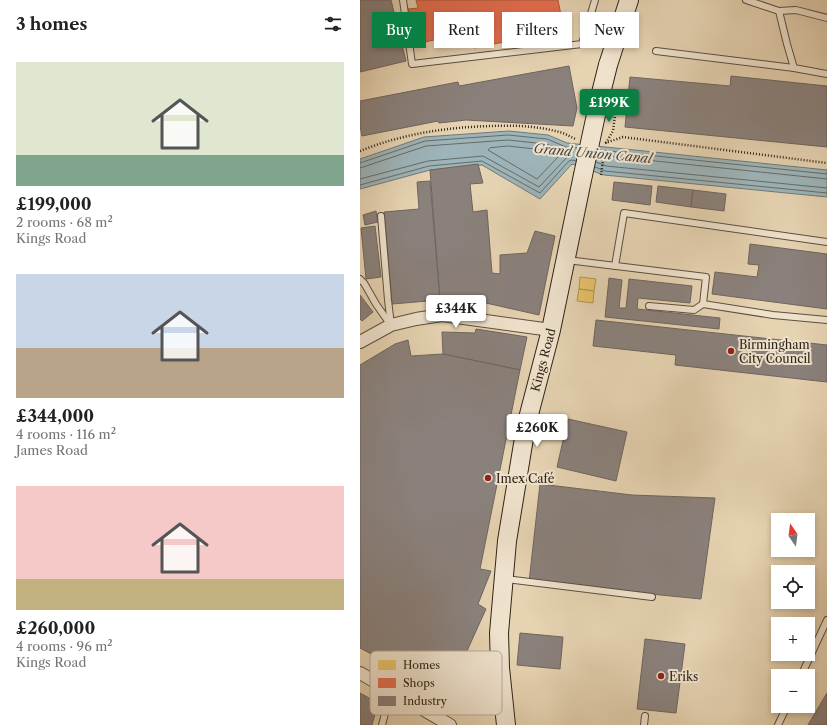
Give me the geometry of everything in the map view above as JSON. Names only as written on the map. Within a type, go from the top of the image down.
[{"type":"street","name":"Kings Road","points":[[500,651],[502,579],[506,541],[526,426],[551,330],[599,101],[608,64],[629,0]]},
{"type":"street","points":[[360,342],[391,325],[442,315],[551,330]]},
{"type":"street","points":[[360,672],[370,678]]},
{"type":"street","name":"Kings Road","points":[[502,687],[506,725]]},
{"type":"street","points":[[433,715],[450,725]]},
{"type":"lane","points":[[403,0],[412,64],[582,44],[595,0]]},
{"type":"lane","points":[[746,0],[779,11],[796,10],[827,18]]},
{"type":"lane","points":[[779,11],[794,68]]},
{"type":"lane","points":[[656,51],[794,68],[827,74]]},
{"type":"lane","points":[[615,266],[624,213],[827,242]]},
{"type":"lane","points":[[381,216],[391,325]]},
{"type":"lane","points":[[565,260],[706,277],[703,304]]},
{"type":"lane","points":[[360,279],[364,282],[376,304],[391,325]]},
{"type":"lane","points":[[650,306],[694,310],[703,304],[773,315],[827,320]]},
{"type":"lane","points":[[502,579],[652,597]]},
{"type":"lane","points":[[804,669],[827,620]]},
{"type":"lane","points":[[778,725],[784,713]]},
{"type":"lane","points":[[382,725],[385,715]]},
{"type":"lane","points":[[644,725],[645,716]]},
{"type":"path","points":[[605,144],[614,131],[618,92],[615,88]]},
{"type":"path","points":[[360,151],[380,143],[427,132],[464,126],[543,128],[561,132],[575,139],[583,140]]},
{"type":"path","points":[[598,142],[605,144],[623,137],[827,163]]},
{"type":"water","name":"Grand Union Canal","points":[[509,131],[548,135],[567,143],[827,170],[827,197],[604,175],[572,164],[540,199],[482,165],[430,170],[360,189],[360,159],[424,137]]},
{"type":"building: Homes","points":[[580,277],[596,279],[594,291],[579,289]]},
{"type":"building: Homes","points":[[579,289],[594,291],[593,303],[577,301]]},
{"type":"building: Shops","points":[[416,0],[558,0],[560,12],[502,12],[502,42],[494,44],[494,12],[434,12],[434,40],[426,42],[426,12],[409,12],[408,9],[418,8]]},
{"type":"building: Industry","points":[[360,0],[391,0],[394,12],[372,12],[372,48],[403,48],[406,61],[360,72]]},
{"type":"building: Industry","points":[[569,66],[577,108],[573,126],[466,120],[439,123],[438,121],[362,136],[360,126],[360,101],[458,82],[459,86]]},
{"type":"building: Industry","points":[[731,76],[827,86],[827,147],[625,127],[630,77],[730,86]]},
{"type":"building: Industry","points":[[478,164],[483,183],[470,184],[473,212],[487,210],[492,273],[500,274],[500,255],[527,253],[535,231],[555,236],[539,315],[486,303],[440,300],[430,170]]},
{"type":"building: Industry","points":[[430,181],[440,300],[392,304],[384,212],[419,209],[417,182]]},
{"type":"building: Industry","points":[[614,182],[652,186],[650,205],[612,200]]},
{"type":"building: Industry","points":[[658,186],[693,190],[691,207],[656,202]]},
{"type":"building: Industry","points":[[693,190],[726,194],[724,211],[691,207]]},
{"type":"building: Industry","points":[[376,211],[378,222],[365,225],[363,215]]},
{"type":"building: Industry","points":[[375,226],[381,277],[366,279],[361,228]]},
{"type":"building: Industry","points":[[750,244],[827,254],[827,309],[712,294],[715,272],[757,277],[759,265],[748,264]]},
{"type":"building: Industry","points":[[609,278],[622,280],[619,308],[626,308],[629,279],[692,286],[690,303],[638,298],[637,309],[720,318],[719,329],[605,317]]},
{"type":"building: Industry","points":[[360,295],[373,312],[362,321],[360,319]]},
{"type":"building: Industry","name":"Birmingham City Council","points":[[596,320],[827,345],[827,382],[675,365],[676,355],[593,346]]},
{"type":"building: Industry","points":[[476,329],[527,337],[520,370],[443,354],[442,332],[475,333]]},
{"type":"building: Industry","points":[[408,340],[411,356],[443,354],[520,370],[480,569],[491,571],[478,604],[486,609],[467,651],[370,651],[370,653],[360,648],[360,365],[395,344]]},
{"type":"building: Industry","points":[[568,419],[627,432],[616,481],[557,467]]},
{"type":"building: Industry","points":[[540,484],[632,495],[715,498],[701,599],[529,582]]},
{"type":"building: Industry","points":[[520,633],[563,637],[560,669],[517,665]]},
{"type":"building: Industry","name":"Eriks","points":[[645,639],[685,644],[676,713],[637,709]]},
{"type":"building: Industry","points":[[360,693],[370,699],[370,715],[375,715],[372,725],[360,725]]},
{"type":"building: Industry","points":[[827,693],[827,725],[808,725]]},
{"type":"place","name":"Birmingham City Council","points":[[731,351]]},
{"type":"place","name":"Imex Café","points":[[488,478]]},
{"type":"place","name":"Eriks","points":[[661,676]]}]
